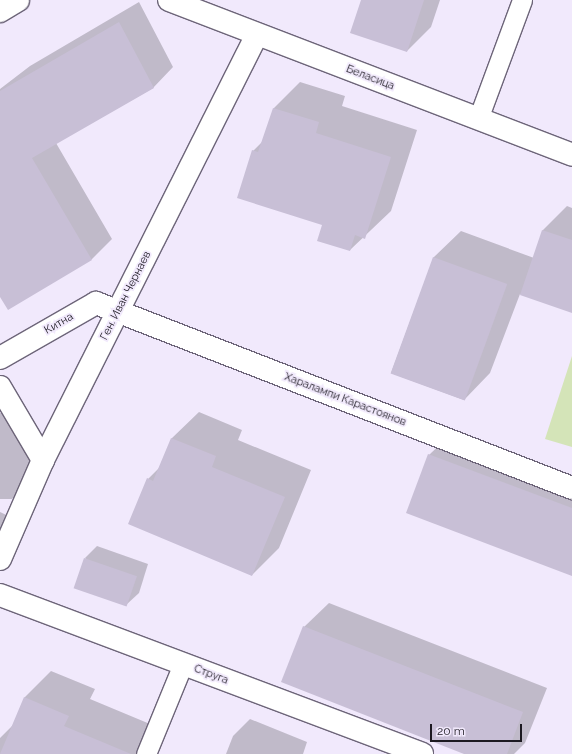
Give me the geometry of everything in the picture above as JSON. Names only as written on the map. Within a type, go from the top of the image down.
[{"type":"street","points":[[0,10],[18,0]]},
{"type":"street","name":"Беласица","points":[[169,0],[572,155]]},
{"type":"street","points":[[478,119],[522,0]]},
{"type":"street","name":"Ген. Иван Чернаев","points":[[0,559],[43,460],[257,35]]},
{"type":"street","name":"Китна","points":[[0,358],[96,303],[119,311]]},
{"type":"street","name":"Харалампи Карастоянов","points":[[119,311],[572,488]]},
{"type":"street","points":[[0,387],[43,460]]},
{"type":"street","name":"Струга","points":[[0,595],[422,754]]},
{"type":"street","points":[[146,754],[183,664]]},
{"type":"green space","points":[[572,356],[572,447],[545,439]]},
{"type":"building","points":[[361,0],[424,0],[407,52],[350,33]]},
{"type":"building","points":[[119,22],[154,88],[32,158],[92,260],[8,310],[0,297],[0,91]]},
{"type":"building","points":[[273,108],[319,122],[316,133],[391,157],[365,239],[355,235],[350,251],[317,241],[322,225],[237,198],[252,150],[258,152]]},
{"type":"building","points":[[542,230],[572,240],[572,313],[520,295]]},
{"type":"building","points":[[433,257],[507,284],[465,401],[391,374]]},
{"type":"building","points":[[171,438],[216,456],[212,467],[285,497],[252,576],[128,524],[147,478],[153,481]]},
{"type":"building","points":[[428,454],[572,508],[572,576],[406,513]]},
{"type":"building","points":[[84,558],[137,576],[127,606],[74,588]]},
{"type":"building","points":[[303,626],[523,712],[507,754],[464,754],[281,682]]},
{"type":"building","points":[[24,697],[69,716],[64,726],[131,754],[0,754]]}]
